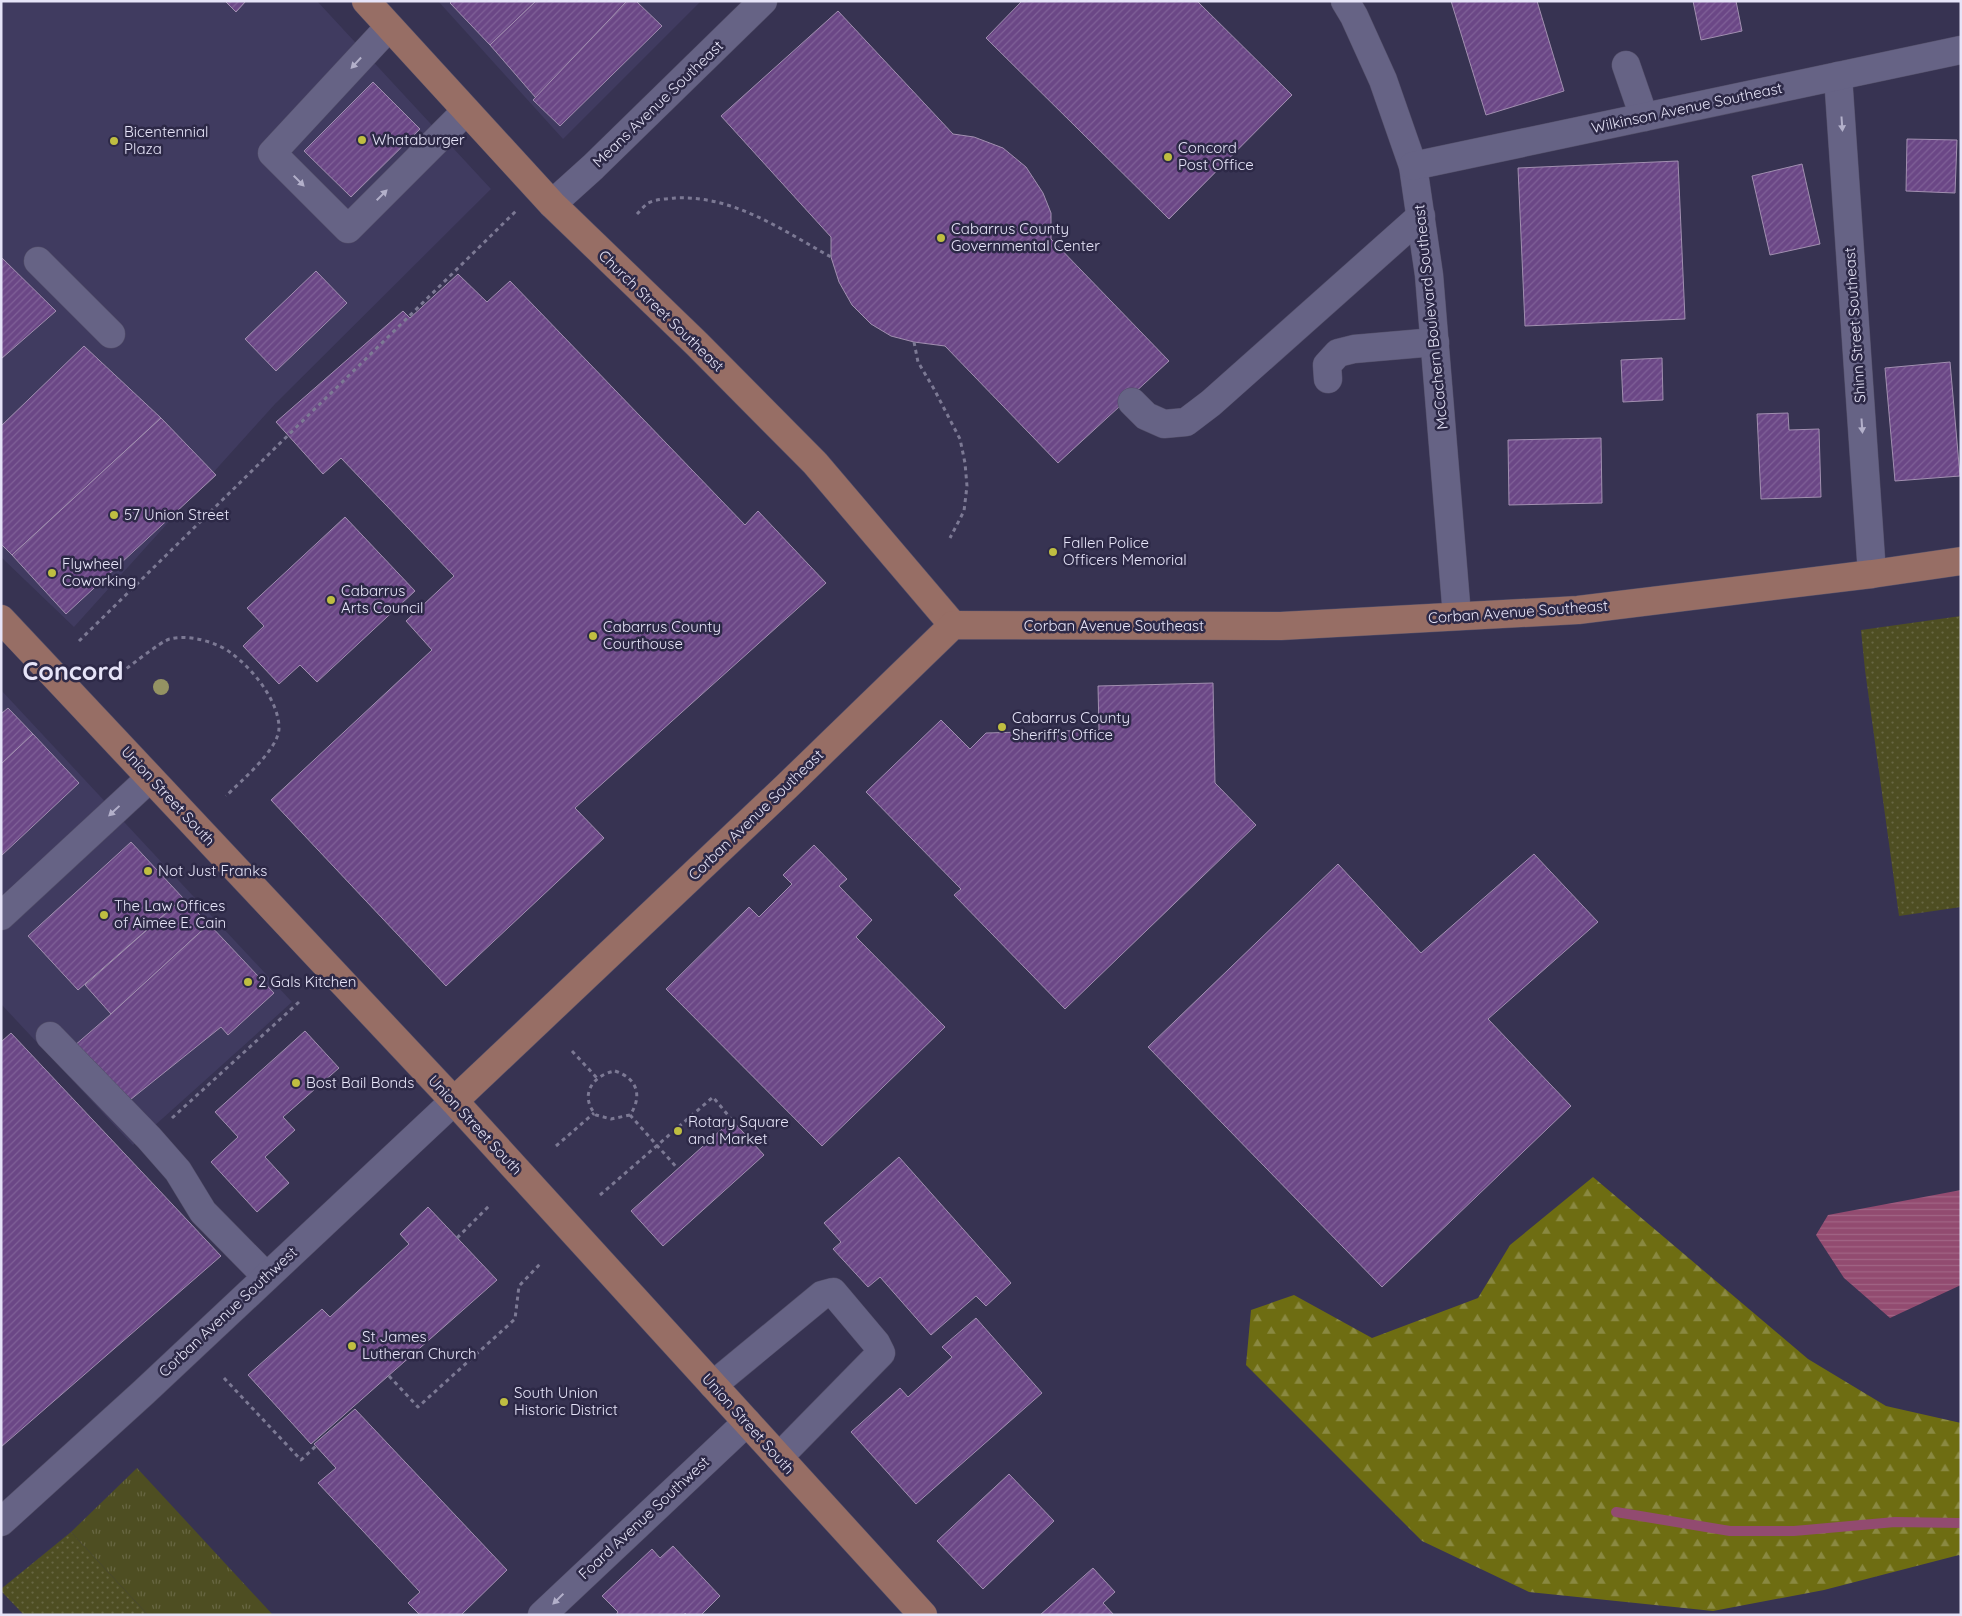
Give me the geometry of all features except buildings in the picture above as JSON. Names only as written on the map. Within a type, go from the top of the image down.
[{"type":"main road","name":"Church Street Southeast","points":[[366,1],[552,204],[697,344],[815,463],[952,625]]},
{"type":"main road","name":"Corban Avenue Southeast","points":[[454,1101],[787,786],[952,625],[1281,626],[1578,610],[1872,574],[1961,561]]},
{"type":"main road","name":"Union Street South","points":[[1,619],[454,1101],[923,1615]]},
{"type":"street","name":"Means Avenue Southeast","points":[[552,204],[593,167],[763,1]]},
{"type":"street","name":"McCachern Boulevard Southeast","points":[[1345,1],[1354,16],[1383,80],[1413,166],[1429,275],[1457,616]]},
{"type":"street","points":[[390,27],[272,153],[348,230],[466,111]]},
{"type":"street","name":"Wilkinson Avenue Southeast","points":[[1413,166],[1961,50]]},
{"type":"street","points":[[1626,65],[1644,117]]},
{"type":"street","name":"Shinn Street Southeast","points":[[1838,76],[1872,574]]},
{"type":"street","points":[[1132,402],[1146,416],[1164,424],[1186,422],[1211,403],[1421,216]]},
{"type":"street","points":[[38,260],[111,334]]},
{"type":"street","points":[[1328,379],[1327,365],[1338,353],[1354,349],[1435,342]]},
{"type":"street","points":[[1,916],[150,778]]},
{"type":"street","points":[[50,1036],[155,1145],[178,1171],[203,1212],[266,1276]]},
{"type":"street","name":"Corban Avenue Southwest","points":[[1,1522],[454,1101]]},
{"type":"street","points":[[713,1385],[822,1295],[833,1292],[876,1343],[881,1353],[779,1457]]},
{"type":"street","name":"Foard Avenue Southwest","points":[[542,1615],[747,1422]]},
{"type":"path","points":[[637,214],[648,204],[664,199],[695,197],[719,202],[744,210],[832,257]]},
{"type":"path","points":[[78,641],[518,209]]},
{"type":"path","points":[[914,342],[918,362],[960,439],[965,462],[967,486],[964,511],[950,538]]},
{"type":"path","points":[[114,678],[168,639],[199,638],[231,652],[255,676],[274,704],[279,729],[270,752],[226,796]]},
{"type":"path","points":[[183,1108],[300,1002]]},
{"type":"path","points":[[572,1051],[597,1078]]},
{"type":"path","points":[[615,1072],[625,1074],[632,1081],[637,1098],[636,1107],[630,1115],[611,1119],[594,1114],[588,1100],[591,1085],[604,1073],[615,1072]]},
{"type":"path","points":[[600,1195],[713,1097],[732,1120]]},
{"type":"path","points":[[556,1146],[594,1114]]},
{"type":"path","points":[[630,1115],[678,1169]]},
{"type":"path","points":[[457,1238],[489,1206]]},
{"type":"path","points":[[390,1376],[418,1407],[515,1319],[519,1286],[540,1264]]},
{"type":"path","points":[[224,1378],[301,1460],[316,1446]]},
{"type":"shaded area","points":[[1,1],[317,1],[491,189],[275,404],[74,627],[1,557]]},
{"type":"shaded area","points":[[438,1],[701,1],[563,139]]},
{"type":"shaded area","points":[[1,690],[292,1002],[133,1145],[1,1004]]},
{"type":"shaded area","points":[[1961,1190],[1961,1285],[1890,1318],[1844,1278],[1816,1235],[1828,1215]]},
{"type":"green space","points":[[1961,616],[1961,907],[1899,916],[1861,630]]},
{"type":"green space","points":[[1593,1177],[1808,1359],[1886,1406],[1961,1423],[1961,1557],[1959,1555],[1824,1590],[1713,1611],[1529,1592],[1422,1541],[1246,1365],[1251,1310],[1294,1295],[1372,1338],[1478,1298],[1510,1245]]},
{"type":"green space","points":[[137,1468],[272,1614],[148,1615],[71,1532]]},
{"type":"green space","points":[[71,1532],[148,1615],[24,1615],[1,1591],[1,1589]]},
{"type":"waterway","points":[[1616,1512],[1730,1531],[1794,1531],[1895,1522],[1961,1523]]},
{"type":"place","name":"Whataburger","points":[[362,140]]},
{"type":"place","name":"Bicentennial Plaza","points":[[114,141]]},
{"type":"place","name":"Concord Post Office","points":[[1168,157]]},
{"type":"place","name":"Cabarrus County Governmental Center","points":[[941,238]]},
{"type":"place","name":"57 Union Street","points":[[114,515]]},
{"type":"place","name":"Fallen Police Officers Memorial","points":[[1053,552]]},
{"type":"place","name":"Flywheel Coworking","points":[[52,573]]},
{"type":"place","name":"Cabarrus Arts Council","points":[[331,600]]},
{"type":"place","name":"Cabarrus County Courthouse","points":[[593,636]]},
{"type":"place","name":"Cabarrus County Sheriff's Office","points":[[1002,727]]},
{"type":"place","name":"Not Just Franks","points":[[148,871]]},
{"type":"place","name":"The Law Offices of Aimee E. Cain","points":[[104,915]]},
{"type":"place","name":"2 Gals Kitchen","points":[[248,982]]},
{"type":"place","name":"Bost Bail Bonds","points":[[296,1083]]},
{"type":"place","name":"Rotary Square and Market","points":[[678,1131]]},
{"type":"place","name":"St James Lutheran Church","points":[[352,1346]]},
{"type":"place","name":"South Union Historic District","points":[[504,1402]]},
{"type":"district","name":"Concord","points":[[73,671]]}]
